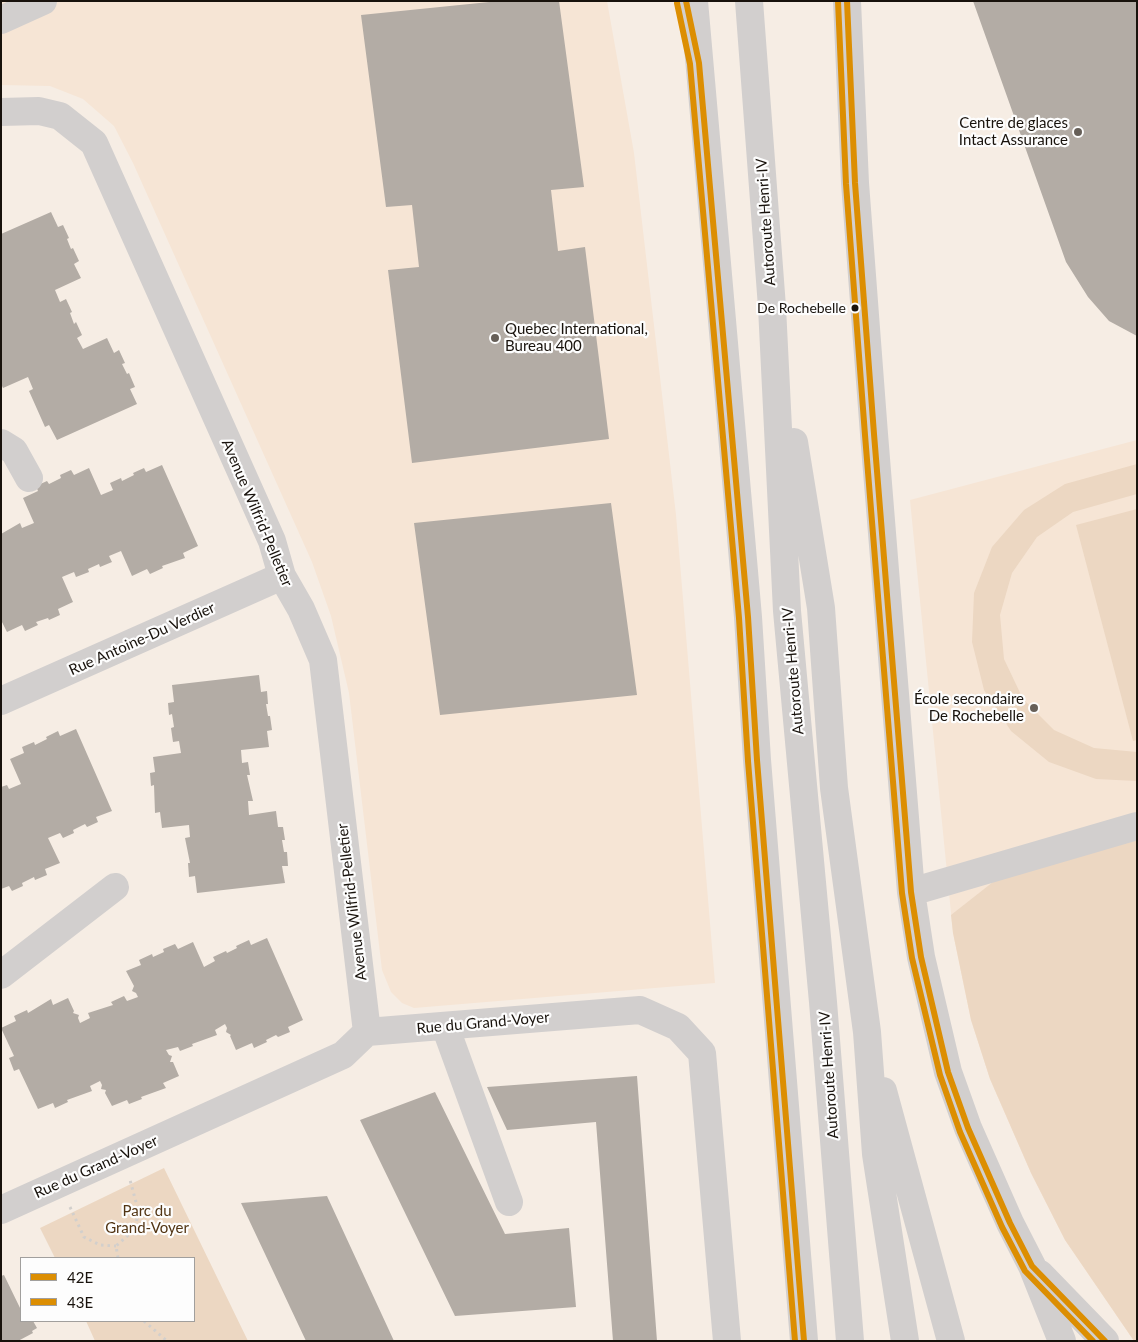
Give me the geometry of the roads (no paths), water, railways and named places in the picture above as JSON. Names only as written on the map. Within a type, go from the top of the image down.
[{"type":"main road","points":[[1,6],[10,1]]},
{"type":"main road","points":[[1,20],[43,1]]},
{"type":"main road","points":[[686,1],[699,63]]},
{"type":"main road","points":[[694,1],[748,617],[757,770],[804,1341]]},
{"type":"main road","name":"Autoroute Henri-IV","points":[[749,1],[772,307],[787,611],[823,1002],[850,1341]]},
{"type":"main road","points":[[847,1],[856,193],[911,892],[921,957],[948,1072],[968,1128],[1010,1223],[1032,1266],[1062,1341]]},
{"type":"main road","name":"Avenue Wilfrid-Pelletier","points":[[1,112],[40,111],[60,116],[94,143],[272,541],[282,576],[301,609],[323,660],[367,1032]]},
{"type":"main road","points":[[772,307],[821,608],[834,788],[867,1032],[876,1154],[905,1341]]},
{"type":"main road","points":[[1,442],[14,451],[29,478]]},
{"type":"main road","name":"Rue Antoine-Du Verdier","points":[[1,701],[282,576]]},
{"type":"main road","points":[[911,892],[1137,826]]},
{"type":"main road","points":[[1,975],[114,887]]},
{"type":"main road","name":"Rue du Grand-Voyer","points":[[1,1210],[343,1055],[367,1032],[640,1010],[678,1027],[702,1053],[728,1341]]},
{"type":"main road","points":[[445,1026],[509,1202]]},
{"type":"main road","points":[[867,1032],[951,1341]]},
{"type":"main road","points":[[1032,1266],[1105,1341]]},
{"type":"place","name":"Centre de glaces Intact Assurance","points":[[1078,132]]},
{"type":"place","name":"De Rochebelle","points":[[855,308]]},
{"type":"place","name":"Quebec International, Bureau 400","points":[[495,338]]},
{"type":"place","name":"École secondaire De Rochebelle","points":[[1034,708]]},
{"type":"park label","name":"Parc du Grand-Voyer","points":[[147,1220]]}]
